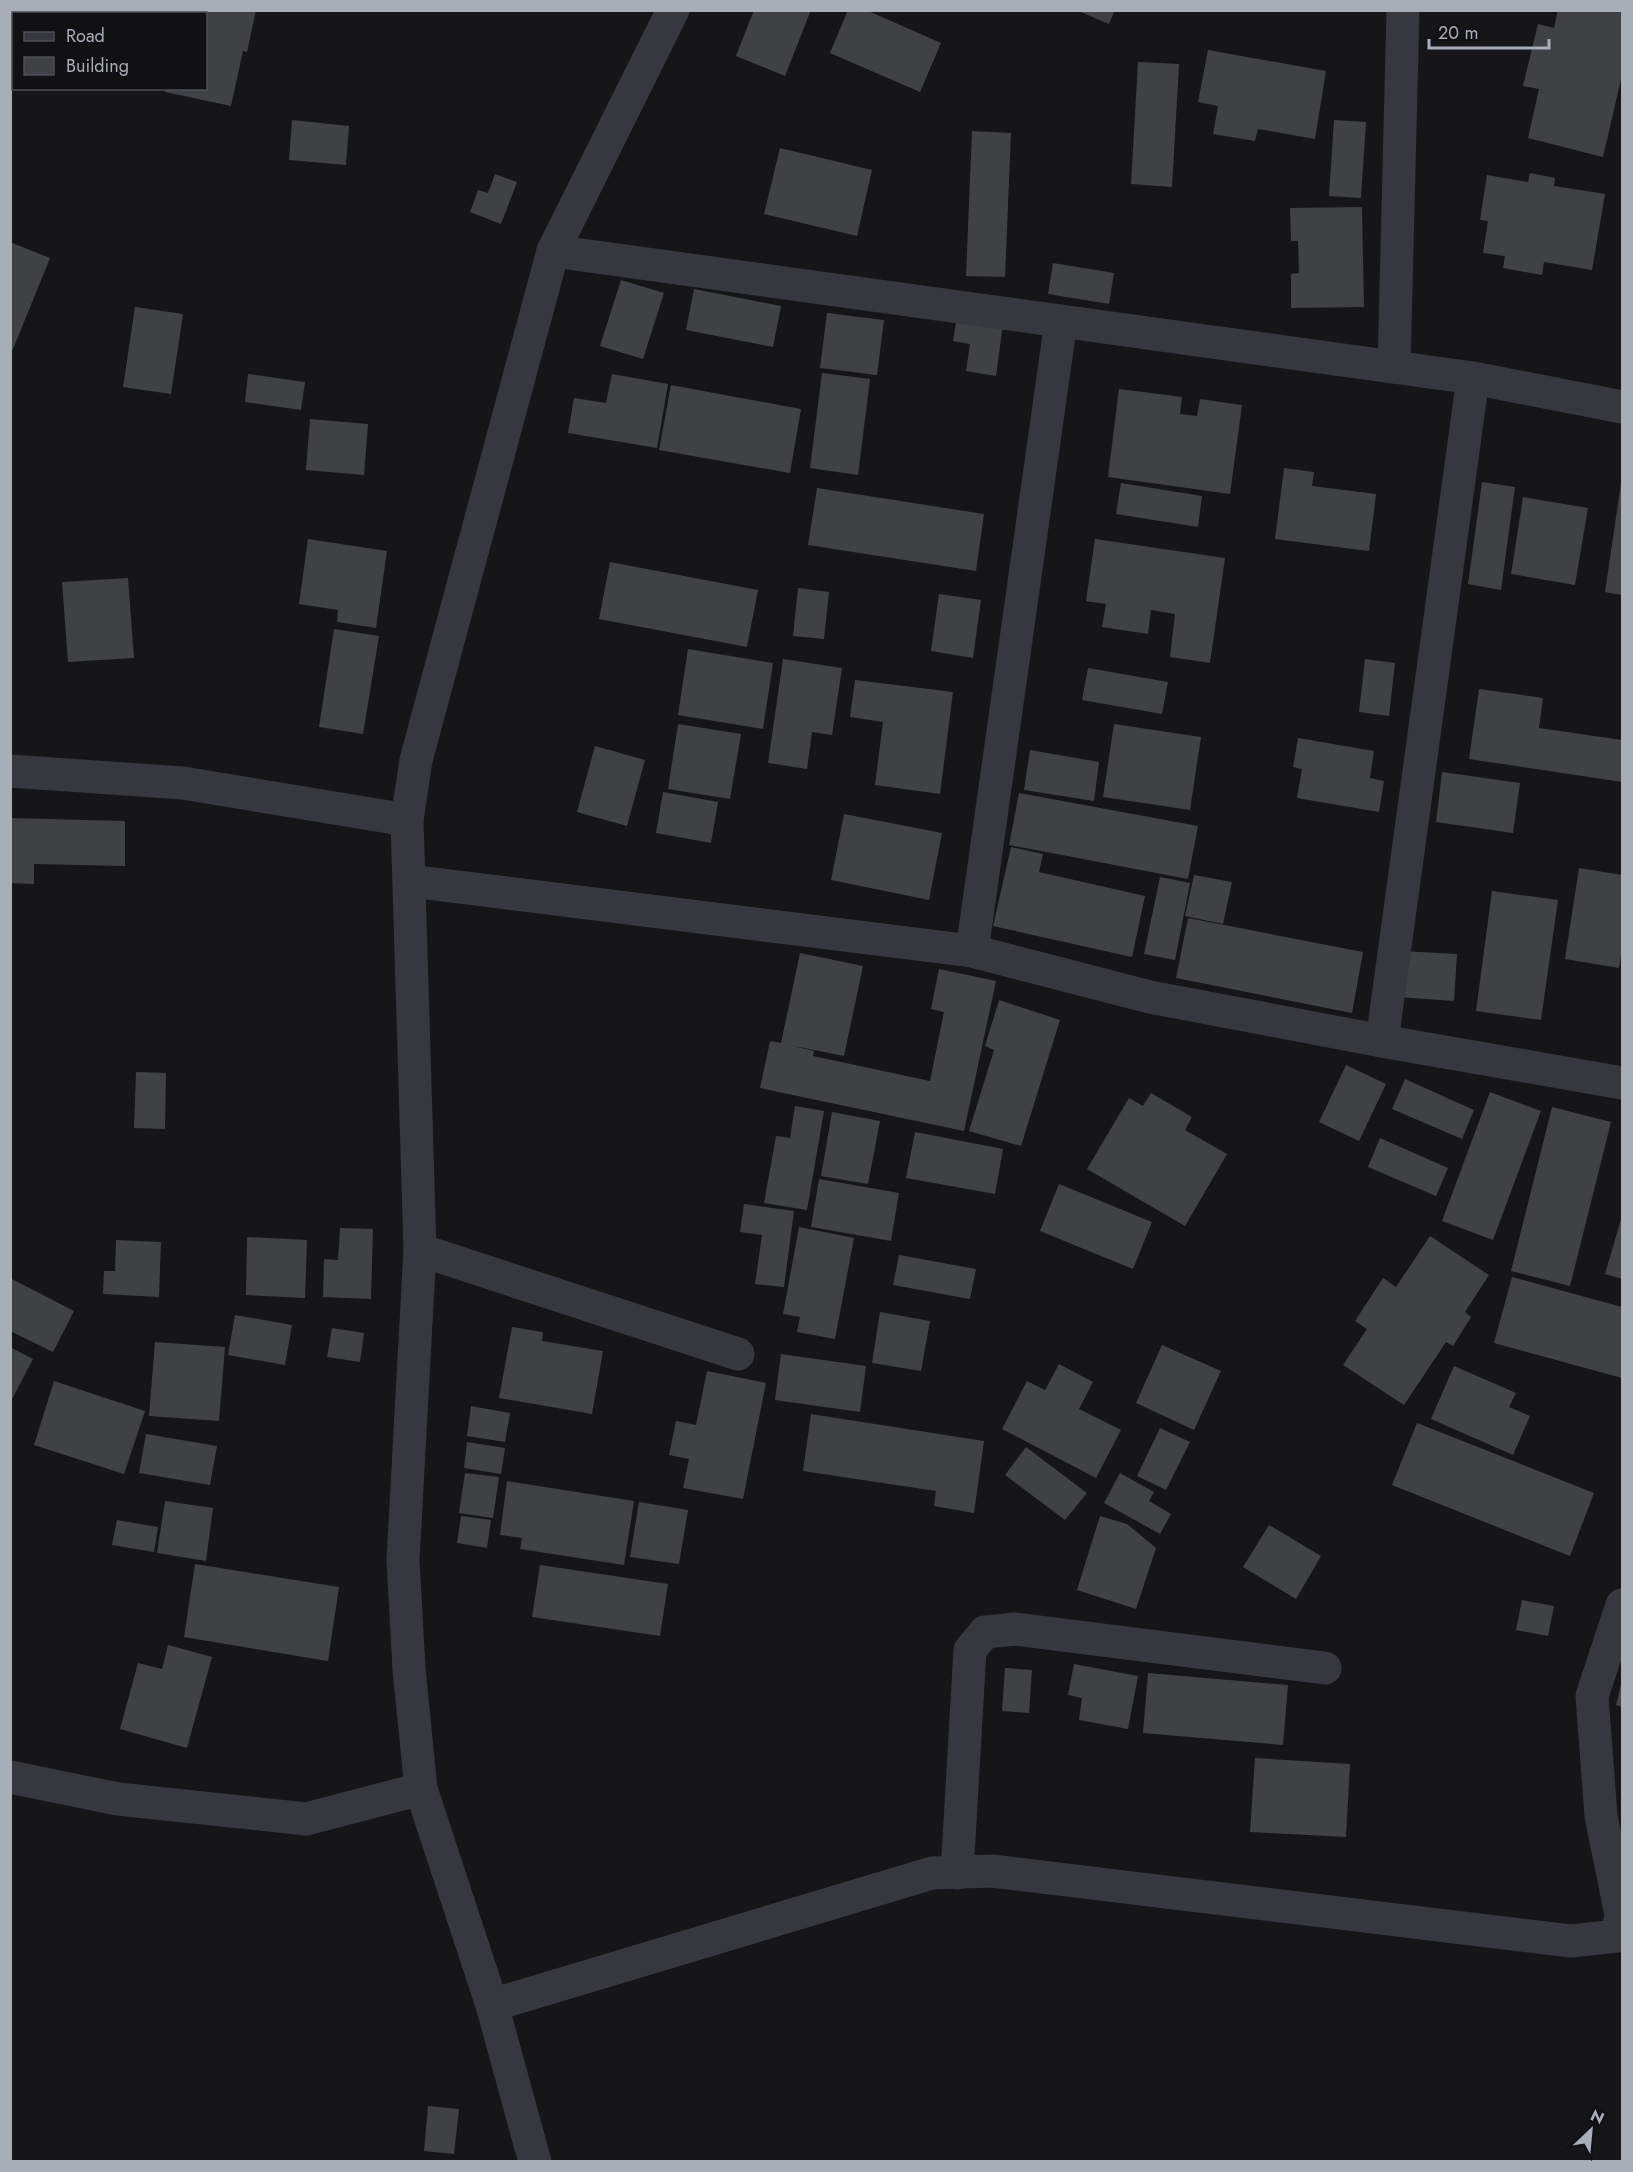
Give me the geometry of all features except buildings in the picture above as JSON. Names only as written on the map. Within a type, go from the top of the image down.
[{"type":"street","points":[[535,2162],[492,2006],[421,1789],[409,1669],[403,1560],[420,1250],[408,820],[416,760],[553,251],[673,10]]},
{"type":"street","points":[[1394,367],[1402,10]]},
{"type":"street","points":[[553,251],[1473,378],[1623,407]]},
{"type":"street","points":[[972,951],[1061,321]]},
{"type":"street","points":[[1382,1041],[1473,378]]},
{"type":"street","points":[[10,771],[183,783],[408,820]]},
{"type":"street","points":[[410,881],[972,951],[1150,997],[1623,1083]]},
{"type":"street","points":[[420,1250],[738,1354]]},
{"type":"street","points":[[492,2006],[932,1873],[992,1871],[1571,1941],[1617,1936],[1621,1915],[1601,1816],[1592,1696],[1623,1605]]},
{"type":"street","points":[[957,1873],[970,1650],[985,1632],[1016,1629],[1325,1668]]},
{"type":"street","points":[[10,1777],[118,1799],[306,1819],[421,1789]]}]
